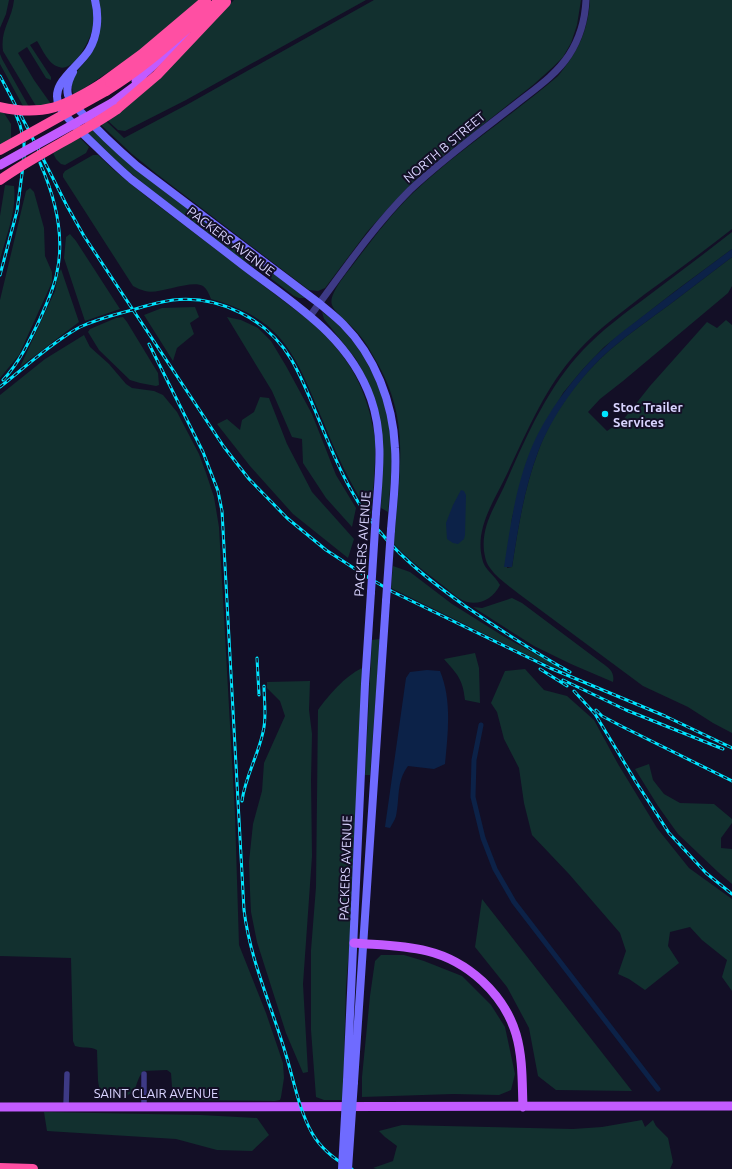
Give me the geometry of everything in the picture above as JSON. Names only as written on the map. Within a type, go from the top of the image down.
[{"type":"highway","points":[[4,178],[31,159],[99,121],[109,97],[142,54],[206,0]]},
{"type":"highway","points":[[0,150],[157,75],[224,1]]},
{"type":"highway","points":[[0,107],[23,111],[49,109],[63,105],[75,99],[109,97],[133,74],[224,1]]},
{"type":"highway","points":[[0,1168],[33,1169]]},
{"type":"main road","name":"PACKERS AVENUE","points":[[95,0],[97,19],[96,33],[90,49],[63,80],[57,91],[58,104],[69,119],[98,149],[131,179],[310,316],[331,334],[350,357],[363,380],[371,399],[380,438],[380,460],[365,684],[358,944],[348,1169]]},
{"type":"main road","name":"PACKERS AVENUE","points":[[75,68],[67,86],[69,97],[91,124],[137,166],[320,304],[343,324],[357,341],[376,372],[385,392],[391,414],[396,449],[381,681],[358,944]]},
{"type":"main road","points":[[0,160],[109,97]]},
{"type":"main road","points":[[0,165],[109,97]]},
{"type":"main road","points":[[358,944],[408,947],[428,951],[444,956],[458,964],[471,972],[484,983],[504,1006],[516,1035],[522,1068],[523,1107]]},
{"type":"main road","name":"PACKERS AVENUE","points":[[342,1169],[351,1082]]},
{"type":"main road","name":"SAINT CLAIR AVENUE","points":[[0,1107],[732,1106]]},
{"type":"street","name":"NORTH B STREET","points":[[310,316],[370,236],[412,189],[442,162],[546,81],[563,64],[569,55],[583,25],[586,0]]},
{"type":"street","points":[[0,176],[4,178]]},
{"type":"street","points":[[66,1106],[67,1074]]},
{"type":"street","points":[[144,1074],[144,1107]]},
{"type":"green space","points":[[0,0],[9,0],[6,14],[0,28]]},
{"type":"green space","points":[[14,0],[91,0],[94,16],[93,28],[87,44],[77,59],[71,64],[65,67],[59,67],[52,63],[46,56],[37,41],[30,45],[51,77],[51,80],[46,78],[27,47],[18,53],[34,80],[51,104],[36,106],[3,51],[3,37]]},
{"type":"green space","points":[[98,0],[200,0],[137,53],[74,95],[72,88],[75,75],[95,46]]},
{"type":"green space","points":[[234,0],[366,0],[186,100],[125,131],[118,130],[107,120],[163,74]]},
{"type":"green space","points":[[374,0],[581,0],[577,25],[571,43],[563,57],[533,85],[421,174],[367,232],[325,288],[318,291],[309,290],[158,175],[132,154],[100,124],[106,121],[124,138],[190,103]]},
{"type":"green space","points":[[590,0],[732,0],[732,229],[619,314],[586,343],[566,365],[546,395],[529,427],[491,505],[483,525],[481,547],[483,562],[500,585],[494,594],[486,600],[472,603],[467,602],[456,596],[406,556],[394,544],[400,472],[399,427],[395,405],[387,382],[375,359],[357,332],[333,308],[331,301],[338,285],[374,237],[389,218],[414,192],[467,147],[558,76],[581,41],[587,22]]},
{"type":"green space","points":[[0,54],[29,107],[23,106],[0,64]]},
{"type":"green space","points":[[0,112],[4,113],[11,124],[11,140],[0,147]]},
{"type":"green space","points":[[92,129],[305,298],[294,296],[269,277],[238,257],[149,188],[121,165],[87,132]]},
{"type":"green space","points":[[79,137],[89,147],[86,153],[65,165],[61,164],[56,159],[52,151]]},
{"type":"green space","points":[[93,155],[98,155],[147,197],[310,321],[341,353],[356,376],[362,389],[375,434],[375,468],[371,516],[344,470],[299,366],[286,346],[272,330],[248,313],[211,299],[207,290],[198,284],[151,292],[144,291],[133,286],[63,177],[65,171]]},
{"type":"green space","points":[[5,185],[14,186],[15,195],[10,223],[0,260],[0,216]]},
{"type":"green space","points":[[30,188],[34,192],[44,228],[45,256],[52,272],[52,282],[19,355],[0,378],[0,300],[26,191]]},
{"type":"green space","points":[[732,232],[732,249],[604,347],[563,393],[532,449],[524,471],[512,518],[507,568],[512,567],[525,494],[533,466],[551,423],[568,396],[588,371],[611,349],[732,257],[732,286],[728,293],[600,399],[588,412],[607,431],[623,420],[650,386],[707,322],[717,328],[726,320],[732,325],[732,733],[688,707],[643,686],[519,594],[500,579],[489,566],[484,551],[484,541],[487,523],[522,446],[539,412],[571,364],[590,343],[614,322]]},
{"type":"green space","points":[[70,234],[120,309],[85,321],[64,258],[66,237]]},
{"type":"green space","points":[[61,269],[79,322],[20,367],[55,291],[58,275]]},
{"type":"green space","points":[[195,307],[199,317],[190,323],[194,334],[177,348],[173,361],[144,315],[162,308]]},
{"type":"green space","points":[[322,312],[336,323],[361,352],[385,405],[392,450],[388,512],[381,508],[383,450],[367,380],[356,359],[324,319]]},
{"type":"green space","points":[[123,317],[158,373],[159,385],[156,386],[130,380],[99,350],[88,332],[90,329],[116,318]]},
{"type":"green space","points":[[227,317],[241,320],[258,328],[271,341],[286,366],[312,414],[336,475],[356,508],[352,527],[326,498],[303,463],[302,439],[292,437],[272,391]]},
{"type":"green space","points":[[84,335],[90,347],[109,364],[126,384],[132,388],[154,391],[163,395],[177,412],[199,454],[214,497],[219,527],[235,815],[239,945],[266,1013],[283,1063],[284,1078],[280,1100],[173,1100],[171,1073],[167,1070],[143,1071],[134,1091],[130,1094],[121,1097],[101,1098],[98,1081],[97,1050],[75,1046],[73,1041],[71,958],[0,956],[0,395],[45,359]]},
{"type":"green space","points":[[260,397],[269,398],[287,444],[312,492],[354,539],[348,558],[293,514],[250,466],[217,424],[227,419],[240,430],[242,420],[254,412]]},
{"type":"green space","points":[[393,566],[410,572],[452,604],[503,636],[562,669],[561,670],[521,652],[391,588]]},
{"type":"green space","points":[[512,598],[522,603],[607,667],[612,673],[613,682],[534,646],[473,607],[482,608]]},
{"type":"green space","points":[[380,639],[370,775],[365,775],[372,640]]},
{"type":"green space","points":[[475,653],[479,668],[480,703],[465,700],[463,687],[459,677],[444,659]]},
{"type":"green space","points":[[362,668],[358,818],[355,877],[346,986],[343,1100],[324,1100],[316,1097],[311,1030],[311,950],[316,887],[318,710],[343,681]]},
{"type":"green space","points":[[525,669],[544,690],[567,696],[594,720],[618,764],[657,828],[689,868],[732,899],[732,991],[722,977],[727,960],[702,940],[690,927],[670,932],[668,946],[679,963],[645,990],[629,979],[618,974],[626,951],[620,933],[569,874],[532,835],[524,803],[519,768],[504,739],[497,712],[491,703],[505,671]]},
{"type":"green space","points":[[310,681],[309,710],[312,734],[312,856],[303,984],[308,1072],[303,1073],[286,1033],[257,942],[251,912],[249,862],[253,824],[262,791],[264,763],[285,716],[280,701],[267,688],[267,682]]},
{"type":"green space","points":[[649,764],[653,780],[664,794],[680,803],[714,804],[732,819],[732,823],[721,838],[721,848],[732,849],[732,884],[678,834],[658,806],[635,769]]},
{"type":"green space","points":[[482,899],[632,1091],[556,1090],[538,1076],[529,1028],[507,987],[475,947]]},
{"type":"green space","points":[[381,955],[404,955],[462,976],[491,1005],[505,1027],[515,1074],[511,1090],[499,1095],[453,1094],[362,1097],[362,1077],[370,996],[375,961]]},
{"type":"green space","points":[[44,1112],[201,1115],[257,1118],[269,1135],[252,1151],[217,1150],[176,1139],[47,1131]]},
{"type":"green space","points":[[642,1120],[645,1127],[653,1120],[656,1126],[668,1138],[673,1162],[670,1169],[373,1168],[393,1161],[397,1146],[379,1131],[402,1125],[573,1129],[602,1127]]},
{"type":"water","points":[[732,249],[732,257],[611,349],[578,383],[568,396],[551,424],[538,452],[525,495],[512,567],[504,567],[514,507],[521,477],[537,435],[563,394],[594,357],[615,338]]},
{"type":"water","points":[[461,490],[464,491],[466,495],[465,535],[464,539],[458,544],[447,539],[446,523]]},
{"type":"water","points":[[427,670],[440,671],[444,682],[448,705],[445,764],[434,769],[408,766],[404,772],[400,784],[396,818],[390,828],[385,827],[406,678],[410,672]]},
{"type":"waterway","points":[[481,725],[474,760],[473,797],[483,838],[495,869],[514,902],[658,1089]]},
{"type":"railway","points":[[0,76],[84,236],[224,447],[249,479],[287,518],[326,550],[393,592],[550,668],[665,716],[732,748]]},
{"type":"railway","points":[[0,275],[17,211],[24,159],[24,142],[16,115]]},
{"type":"railway","points":[[3,380],[19,359],[31,337],[50,297],[57,272],[60,244],[57,216],[50,189],[40,163]]},
{"type":"railway","points":[[0,387],[70,333],[86,324],[106,317],[152,304],[173,300],[190,299],[207,301],[240,313],[255,321],[269,332],[291,359],[352,492],[379,531],[401,555],[465,606],[570,672]]},
{"type":"railway","points":[[149,344],[203,452],[218,491],[222,511],[244,910],[251,947],[307,1124],[316,1139],[325,1149],[335,1158],[352,1169]]},
{"type":"railway","points":[[257,658],[259,695]]},
{"type":"railway","points":[[540,669],[567,686]]},
{"type":"railway","points":[[563,680],[626,710],[723,749]]},
{"type":"railway","points":[[242,801],[246,783],[261,741],[264,726],[264,686]]},
{"type":"railway","points":[[574,691],[595,714],[669,833],[706,873],[732,894]]},
{"type":"railway","points":[[596,710],[602,716],[623,727],[732,781]]},
{"type":"place","name":"Stoc Trailer Services","points":[[605,414]]}]
